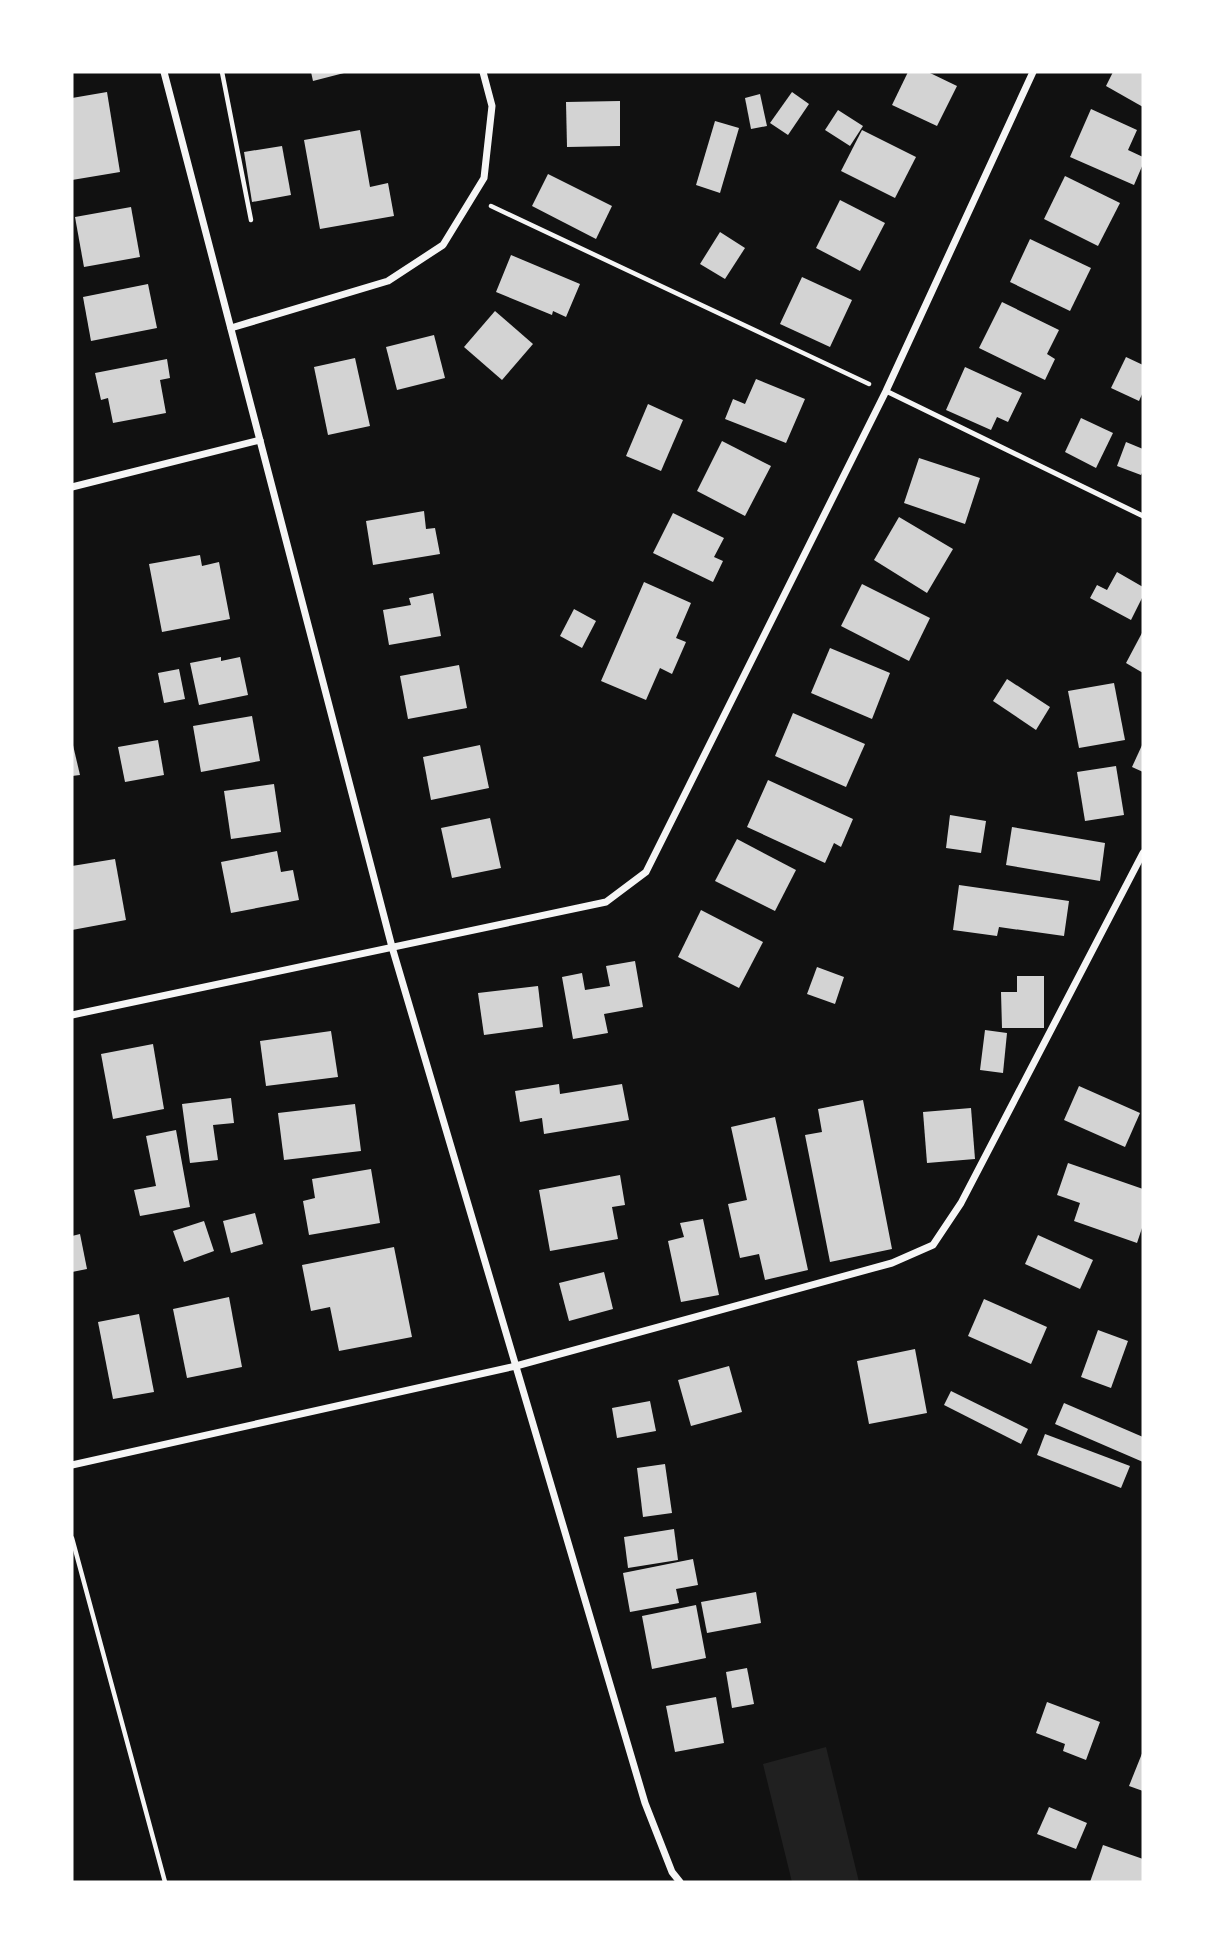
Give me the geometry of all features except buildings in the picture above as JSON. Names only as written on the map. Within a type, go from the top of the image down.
[{"type":"street","points":[[164,72],[392,947],[645,1803],[672,1872],[680,1882]]},
{"type":"street","points":[[231,328],[388,281],[443,245],[484,178],[492,106],[483,72]]},
{"type":"street","points":[[72,1015],[606,902],[646,872],[886,391],[1033,72]]},
{"type":"street","points":[[72,487],[260,440]]},
{"type":"street","points":[[72,1465],[516,1366],[892,1263],[933,1245],[961,1203],[1143,853]]},
{"type":"lane","points":[[886,391],[1143,516]]},
{"type":"path","points":[[222,72],[251,220]]},
{"type":"path","points":[[472,197],[886,391]]},
{"type":"path","points":[[72,1538],[165,1882]]},
{"type":"shaded area","points":[[826,1747],[859,1882],[792,1882],[763,1764]]}]
